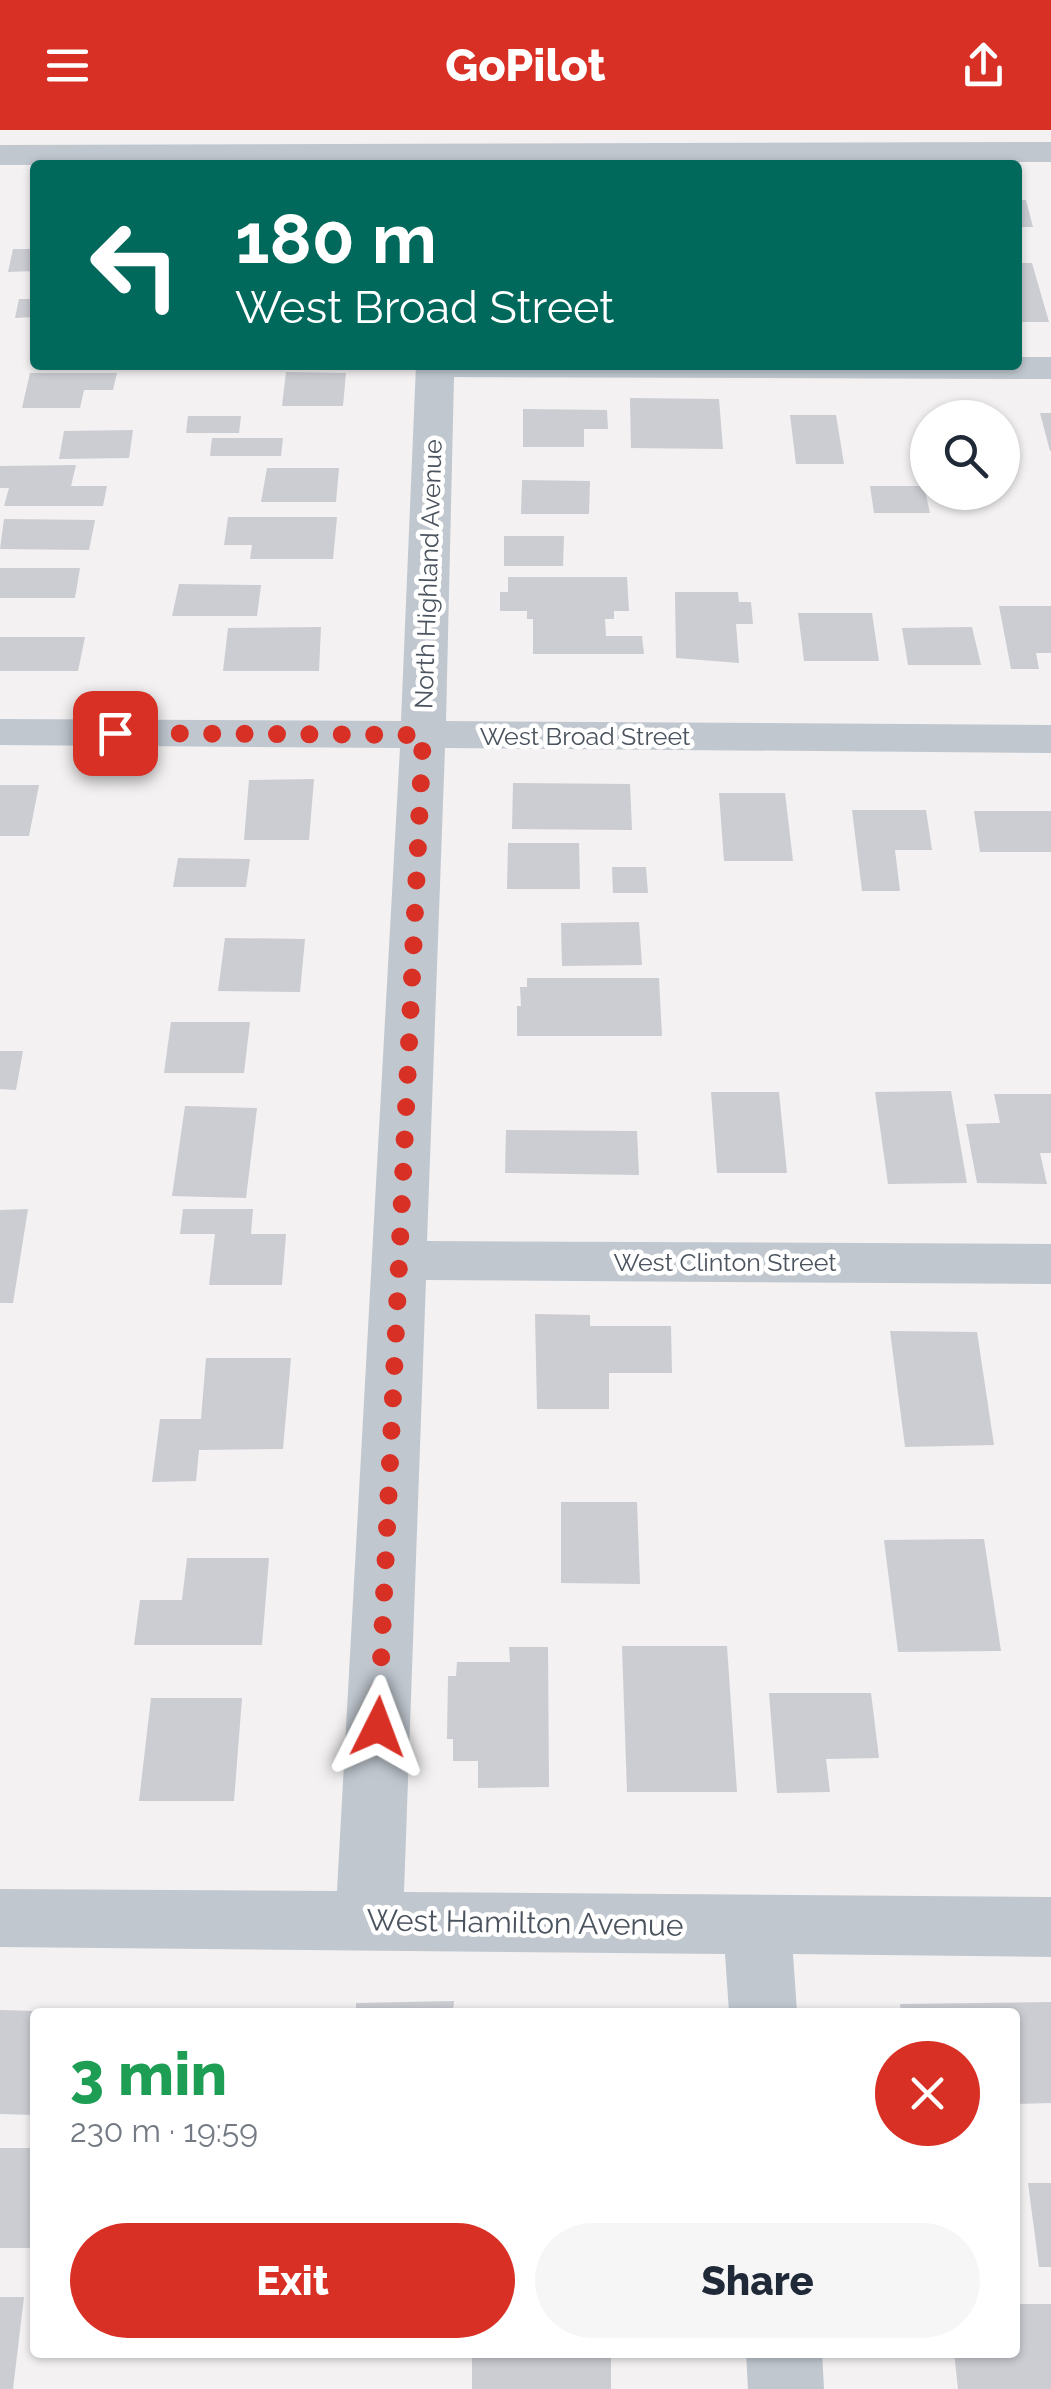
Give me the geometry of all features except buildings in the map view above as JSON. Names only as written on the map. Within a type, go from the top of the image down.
[{"type":"street","points":[[0,156],[383,142],[444,159],[1051,152]]},
{"type":"street","points":[[1022,368],[1051,368]]},
{"type":"street","name":"North Highland Avenue","points":[[369,1922],[423,735],[435,370]]},
{"type":"street","name":"West Broad Street","points":[[0,732],[1051,738]]},
{"type":"street","name":"West Clinton Street","points":[[399,1260],[1051,1264]]},
{"type":"street","name":"West Hamilton Avenue","points":[[0,1918],[1051,1927]]},
{"type":"street","points":[[757,1926],[762,2008]]},
{"type":"street","points":[[784,2358],[786,2389]]},
{"type":"route","points":[[115,733],[423,735],[378,1727]]}]
